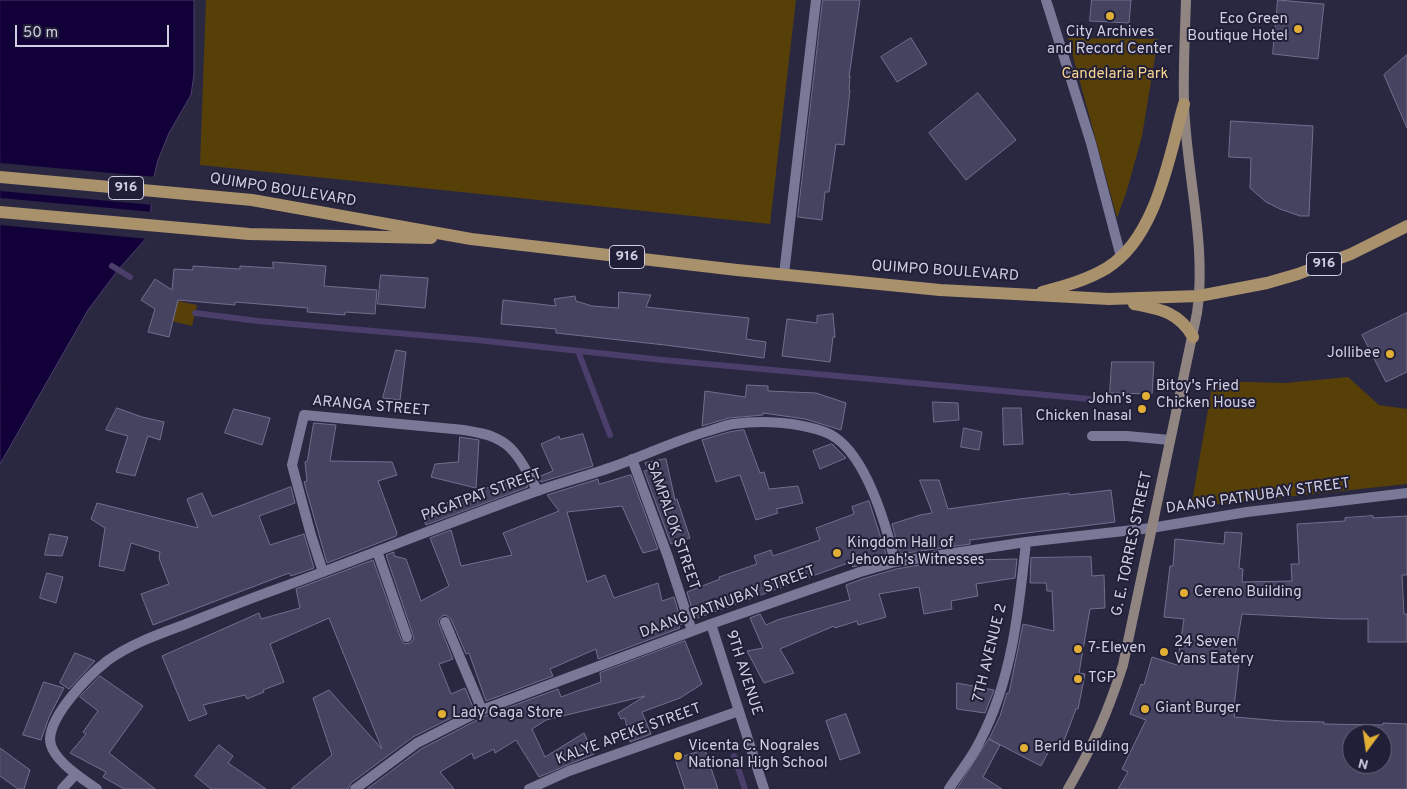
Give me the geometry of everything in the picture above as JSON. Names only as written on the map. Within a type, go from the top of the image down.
[{"type":"main road","name":"G. E. TORRES STREET","points":[[1068,789],[1100,730],[1121,673],[1193,337],[1199,296],[1200,261],[1184,104],[1186,0]]},
{"type":"main road","points":[[1030,295],[1082,280],[1109,267],[1141,232],[1152,211],[1161,186],[1184,104]]},
{"type":"main road","name":"QUIMPO BOULEVARD","points":[[0,177],[252,200],[471,239],[737,270],[940,290],[1109,300],[1199,296],[1248,287],[1298,274],[1351,254],[1407,226]]},
{"type":"main road","name":"QUIMPO BOULEVARD","points":[[0,212],[249,234],[471,239]]},
{"type":"main road","points":[[1109,300],[1147,306],[1168,313],[1180,320],[1193,337]]},
{"type":"street","points":[[784,274],[816,0]]},
{"type":"street","points":[[1046,0],[1091,143],[1121,256]]},
{"type":"street","name":"ARANGA STREET","points":[[323,572],[292,465],[304,415],[464,430],[484,434],[502,441],[514,451],[538,491]]},
{"type":"street","name":"PAGATPAT STREET","points":[[76,774],[56,756],[51,747],[52,728],[61,711],[87,680],[108,661],[146,639],[538,491],[698,434],[732,424],[783,424],[826,433],[839,440],[852,453],[870,484],[888,533],[894,562]]},
{"type":"street","points":[[1092,436],[1127,436],[1170,440]]},
{"type":"street","name":"SAMPALOK STREET","points":[[632,459],[668,556],[692,631]]},
{"type":"street","name":"DAANG PATNUBAY STREET","points":[[355,789],[416,743],[482,710],[812,587],[894,562],[1026,542],[1151,528],[1247,512],[1407,493]]},
{"type":"street","name":"7TH AVENUE 2","points":[[949,789],[980,742],[996,700],[1012,646],[1020,599],[1026,542]]},
{"type":"street","points":[[377,551],[406,637]]},
{"type":"street","points":[[445,622],[482,710]]},
{"type":"street","name":"9TH AVENUE","points":[[711,624],[764,789]]},
{"type":"street","name":"KALYE APEKE STREET","points":[[529,789],[569,771],[739,710]]},
{"type":"street","points":[[62,789],[76,774],[97,789]]},
{"type":"green space","points":[[206,0],[796,0],[770,224],[200,165]]},
{"type":"green space","name":"Candelaria Park","points":[[1068,38],[1158,39],[1142,136],[1117,218]]},
{"type":"green space","points":[[168,299],[197,305],[192,326],[163,319]]},
{"type":"green space","points":[[1348,377],[1379,405],[1407,409],[1407,484],[1191,507],[1213,381],[1285,383]]},
{"type":"shaded area","points":[[0,0],[194,0],[194,74],[191,95],[169,133],[158,160],[153,180],[149,235],[118,270],[88,310],[0,464]]},
{"type":"pier","points":[[0,163],[156,177],[154,205],[0,191]]},
{"type":"pier","points":[[0,198],[153,212],[151,235],[149,239],[0,225]]},
{"type":"building","points":[[823,0],[860,0],[849,77],[850,90],[844,145],[836,144],[829,192],[825,192],[822,220],[798,217]]},
{"type":"building","name":"City Archives and Record Center","points":[[1092,0],[1131,0],[1129,23],[1090,21]]},
{"type":"building","name":"Eco Green Boutique Hotel","points":[[1278,0],[1324,4],[1318,59],[1273,54]]},
{"type":"building","points":[[911,38],[927,64],[897,82],[881,57]]},
{"type":"building","points":[[1407,55],[1407,128],[1384,75]]},
{"type":"building","points":[[978,93],[1016,140],[966,180],[929,133]]},
{"type":"building","points":[[1231,121],[1313,126],[1309,216],[1300,216],[1280,209],[1266,202],[1250,188],[1251,158],[1229,157]]},
{"type":"building","points":[[273,262],[326,266],[324,286],[377,290],[375,314],[345,312],[345,315],[307,312],[308,308],[235,302],[235,305],[178,300],[169,337],[148,332],[155,309],[141,300],[155,279],[172,290],[174,269],[193,270],[193,266],[240,269],[240,266],[273,268]]},
{"type":"building","points":[[381,275],[428,278],[425,308],[378,304]]},
{"type":"building","points":[[619,292],[651,295],[646,307],[749,318],[746,339],[766,342],[764,358],[556,333],[556,329],[501,324],[503,300],[556,306],[554,299],[575,296],[576,301],[592,306],[618,308]]},
{"type":"building","name":"Jollibee","points":[[1407,313],[1407,372],[1386,382],[1362,335]]},
{"type":"building","points":[[833,314],[835,337],[833,337],[830,362],[782,356],[787,319],[817,323],[817,316]]},
{"type":"building","points":[[396,350],[406,352],[400,400],[383,398]]},
{"type":"building","points":[[1112,362],[1154,362],[1152,394],[1110,393]]},
{"type":"building","points":[[747,385],[768,386],[768,391],[816,393],[846,403],[841,430],[805,419],[763,413],[763,415],[729,418],[702,426],[705,391],[745,397]]},
{"type":"building","points":[[933,402],[958,403],[959,420],[934,422]]},
{"type":"building","points":[[117,408],[164,422],[160,440],[148,436],[135,476],[116,472],[128,436],[106,430]]},
{"type":"building","points":[[1003,408],[1021,408],[1023,444],[1004,445]]},
{"type":"building","points":[[234,409],[270,418],[262,445],[225,433]]},
{"type":"building","points":[[314,423],[336,425],[330,461],[392,462],[397,475],[378,481],[397,533],[396,536],[327,563],[304,482],[307,481],[305,462],[307,461]]},
{"type":"building","points":[[964,428],[982,432],[979,450],[961,447]]},
{"type":"building","points":[[744,430],[760,473],[764,472],[769,489],[798,486],[803,503],[776,509],[778,513],[756,520],[740,475],[716,482],[702,440],[729,432]]},
{"type":"building","points":[[583,434],[593,466],[541,482],[538,477],[553,471],[541,444],[559,436],[560,439]]},
{"type":"building","points":[[460,437],[479,440],[476,488],[431,477],[435,464],[458,462]]},
{"type":"building","points":[[832,444],[846,458],[820,469],[813,451]]},
{"type":"building","points":[[666,459],[675,500],[677,499],[690,538],[671,544],[644,471],[648,470],[645,463]]},
{"type":"building","points":[[631,475],[658,549],[643,553],[622,506],[567,512],[587,582],[605,575],[614,598],[658,583],[662,601],[674,597],[682,624],[679,625],[680,628],[598,659],[596,649],[550,669],[553,676],[486,701],[469,653],[466,654],[451,619],[446,615],[442,616],[438,621],[453,659],[439,664],[451,694],[465,688],[473,707],[413,737],[351,783],[348,789],[291,789],[332,755],[313,698],[329,690],[382,749],[329,618],[270,644],[284,682],[247,699],[245,695],[203,705],[207,714],[189,721],[162,656],[259,613],[261,619],[300,608],[296,589],[373,560],[401,639],[405,644],[410,643],[414,639],[413,635],[386,555],[394,552],[394,556],[406,559],[421,601],[449,586],[430,538],[451,530],[461,566],[512,555],[503,533],[559,511],[547,495],[598,479],[599,484]]},
{"type":"building","points":[[523,478],[528,487],[426,525],[421,513],[480,490]]},
{"type":"building","points":[[920,480],[939,480],[948,509],[1069,493],[1069,495],[1111,490],[1115,522],[970,540],[970,544],[900,554],[892,524],[932,513]]},
{"type":"building","points":[[291,487],[295,503],[259,516],[270,545],[304,534],[314,568],[291,576],[289,573],[153,625],[141,594],[169,584],[159,558],[160,552],[131,543],[124,571],[99,566],[105,528],[91,519],[97,503],[198,528],[187,499],[202,493],[212,516]]},
{"type":"building","points":[[869,501],[887,557],[853,567],[851,562],[695,619],[687,592],[720,579],[719,577],[757,564],[754,556],[771,550],[773,556],[820,540],[816,528],[854,514],[852,507]]},
{"type":"building","points":[[1407,516],[1407,575],[1402,575],[1404,614],[1407,614],[1407,642],[1368,642],[1368,619],[1242,614],[1234,662],[1239,663],[1234,717],[1342,724],[1342,774],[1392,774],[1392,724],[1383,723],[1407,724],[1407,789],[1118,789],[1128,772],[1122,769],[1146,720],[1130,714],[1141,684],[1144,685],[1152,657],[1177,665],[1184,619],[1164,617],[1170,566],[1173,566],[1175,539],[1224,544],[1225,532],[1242,533],[1239,568],[1243,569],[1242,582],[1292,581],[1291,564],[1299,564],[1297,524],[1345,521],[1345,518]]},
{"type":"building","points":[[50,534],[68,537],[62,556],[45,555]]},
{"type":"building","points":[[971,557],[971,560],[1017,559],[1015,578],[976,584],[978,596],[951,601],[952,609],[924,614],[919,587],[879,594],[886,617],[858,625],[857,621],[835,628],[834,626],[780,649],[794,673],[764,683],[747,651],[763,648],[750,618],[760,614],[766,625],[777,620],[850,600],[846,585],[862,579],[896,569]]},
{"type":"building","points":[[1091,557],[1092,576],[1104,575],[1105,608],[1090,609],[1079,673],[1085,674],[1078,709],[1076,709],[1062,746],[1053,743],[1041,766],[989,739],[1000,716],[1007,693],[1009,693],[1023,624],[1054,631],[1052,591],[1047,591],[1046,583],[1030,583],[1031,558]]},
{"type":"building","points":[[47,573],[63,577],[56,603],[40,598]]},
{"type":"building","points":[[685,641],[702,684],[680,698],[642,712],[651,734],[630,742],[625,718],[621,719],[618,713],[645,696],[546,720],[532,729],[545,757],[584,733],[594,754],[539,777],[516,740],[495,753],[494,749],[474,759],[472,753],[440,772],[454,789],[367,789],[421,749],[485,716],[558,689],[561,697],[601,682],[600,673]]},
{"type":"building","points":[[75,653],[95,661],[69,689],[60,683]]},
{"type":"building","points":[[100,676],[143,706],[109,753],[155,789],[124,789],[103,777],[106,772],[70,753],[86,734],[83,732],[98,711],[80,697]]},
{"type":"building","points":[[44,682],[64,688],[49,717],[41,740],[23,735]]},
{"type":"building","points":[[957,683],[994,690],[985,713],[957,709]]},
{"type":"building","points":[[846,714],[860,753],[840,760],[826,721]]},
{"type":"building","points":[[989,739],[1000,745],[983,777],[1002,789],[957,789]]},
{"type":"building","points":[[219,745],[233,756],[228,763],[266,789],[211,789],[195,776]]},
{"type":"building","points":[[0,748],[30,770],[24,789],[18,789],[0,776]]},
{"type":"building","points":[[705,750],[718,789],[685,789],[675,759]]},
{"type":"waterway","points":[[112,266],[130,277]]},
{"type":"waterway","points":[[195,313],[258,321],[477,340],[663,360],[1112,401]]},
{"type":"waterway","points":[[578,351],[610,435]]},
{"type":"waterway","points":[[734,756],[745,789]]},
{"type":"place","name":"City Archives and Record Center","points":[[1110,16]]},
{"type":"place","name":"Eco Green Boutique Hotel","points":[[1298,29]]},
{"type":"place","name":"Jollibee","points":[[1390,354]]},
{"type":"place","name":"Bitoy's Fried Chicken House","points":[[1146,396]]},
{"type":"place","name":"John's Chicken Inasal","points":[[1142,409]]},
{"type":"place","name":"Kingdom Hall of Jehovah's Witnesses","points":[[837,553]]},
{"type":"place","name":"Cereno Building","points":[[1184,593]]},
{"type":"place","name":"7-Eleven","points":[[1078,649]]},
{"type":"place","name":"24 Seven Vans Eatery","points":[[1164,652]]},
{"type":"place","name":"TGP","points":[[1078,679]]},
{"type":"place","name":"Giant Burger","points":[[1145,709]]},
{"type":"place","name":"Lady Gaga Store","points":[[442,714]]},
{"type":"place","name":"Berld Building","points":[[1024,748]]},
{"type":"place","name":"Vicenta C. Nograles National High School","points":[[678,756]]}]
